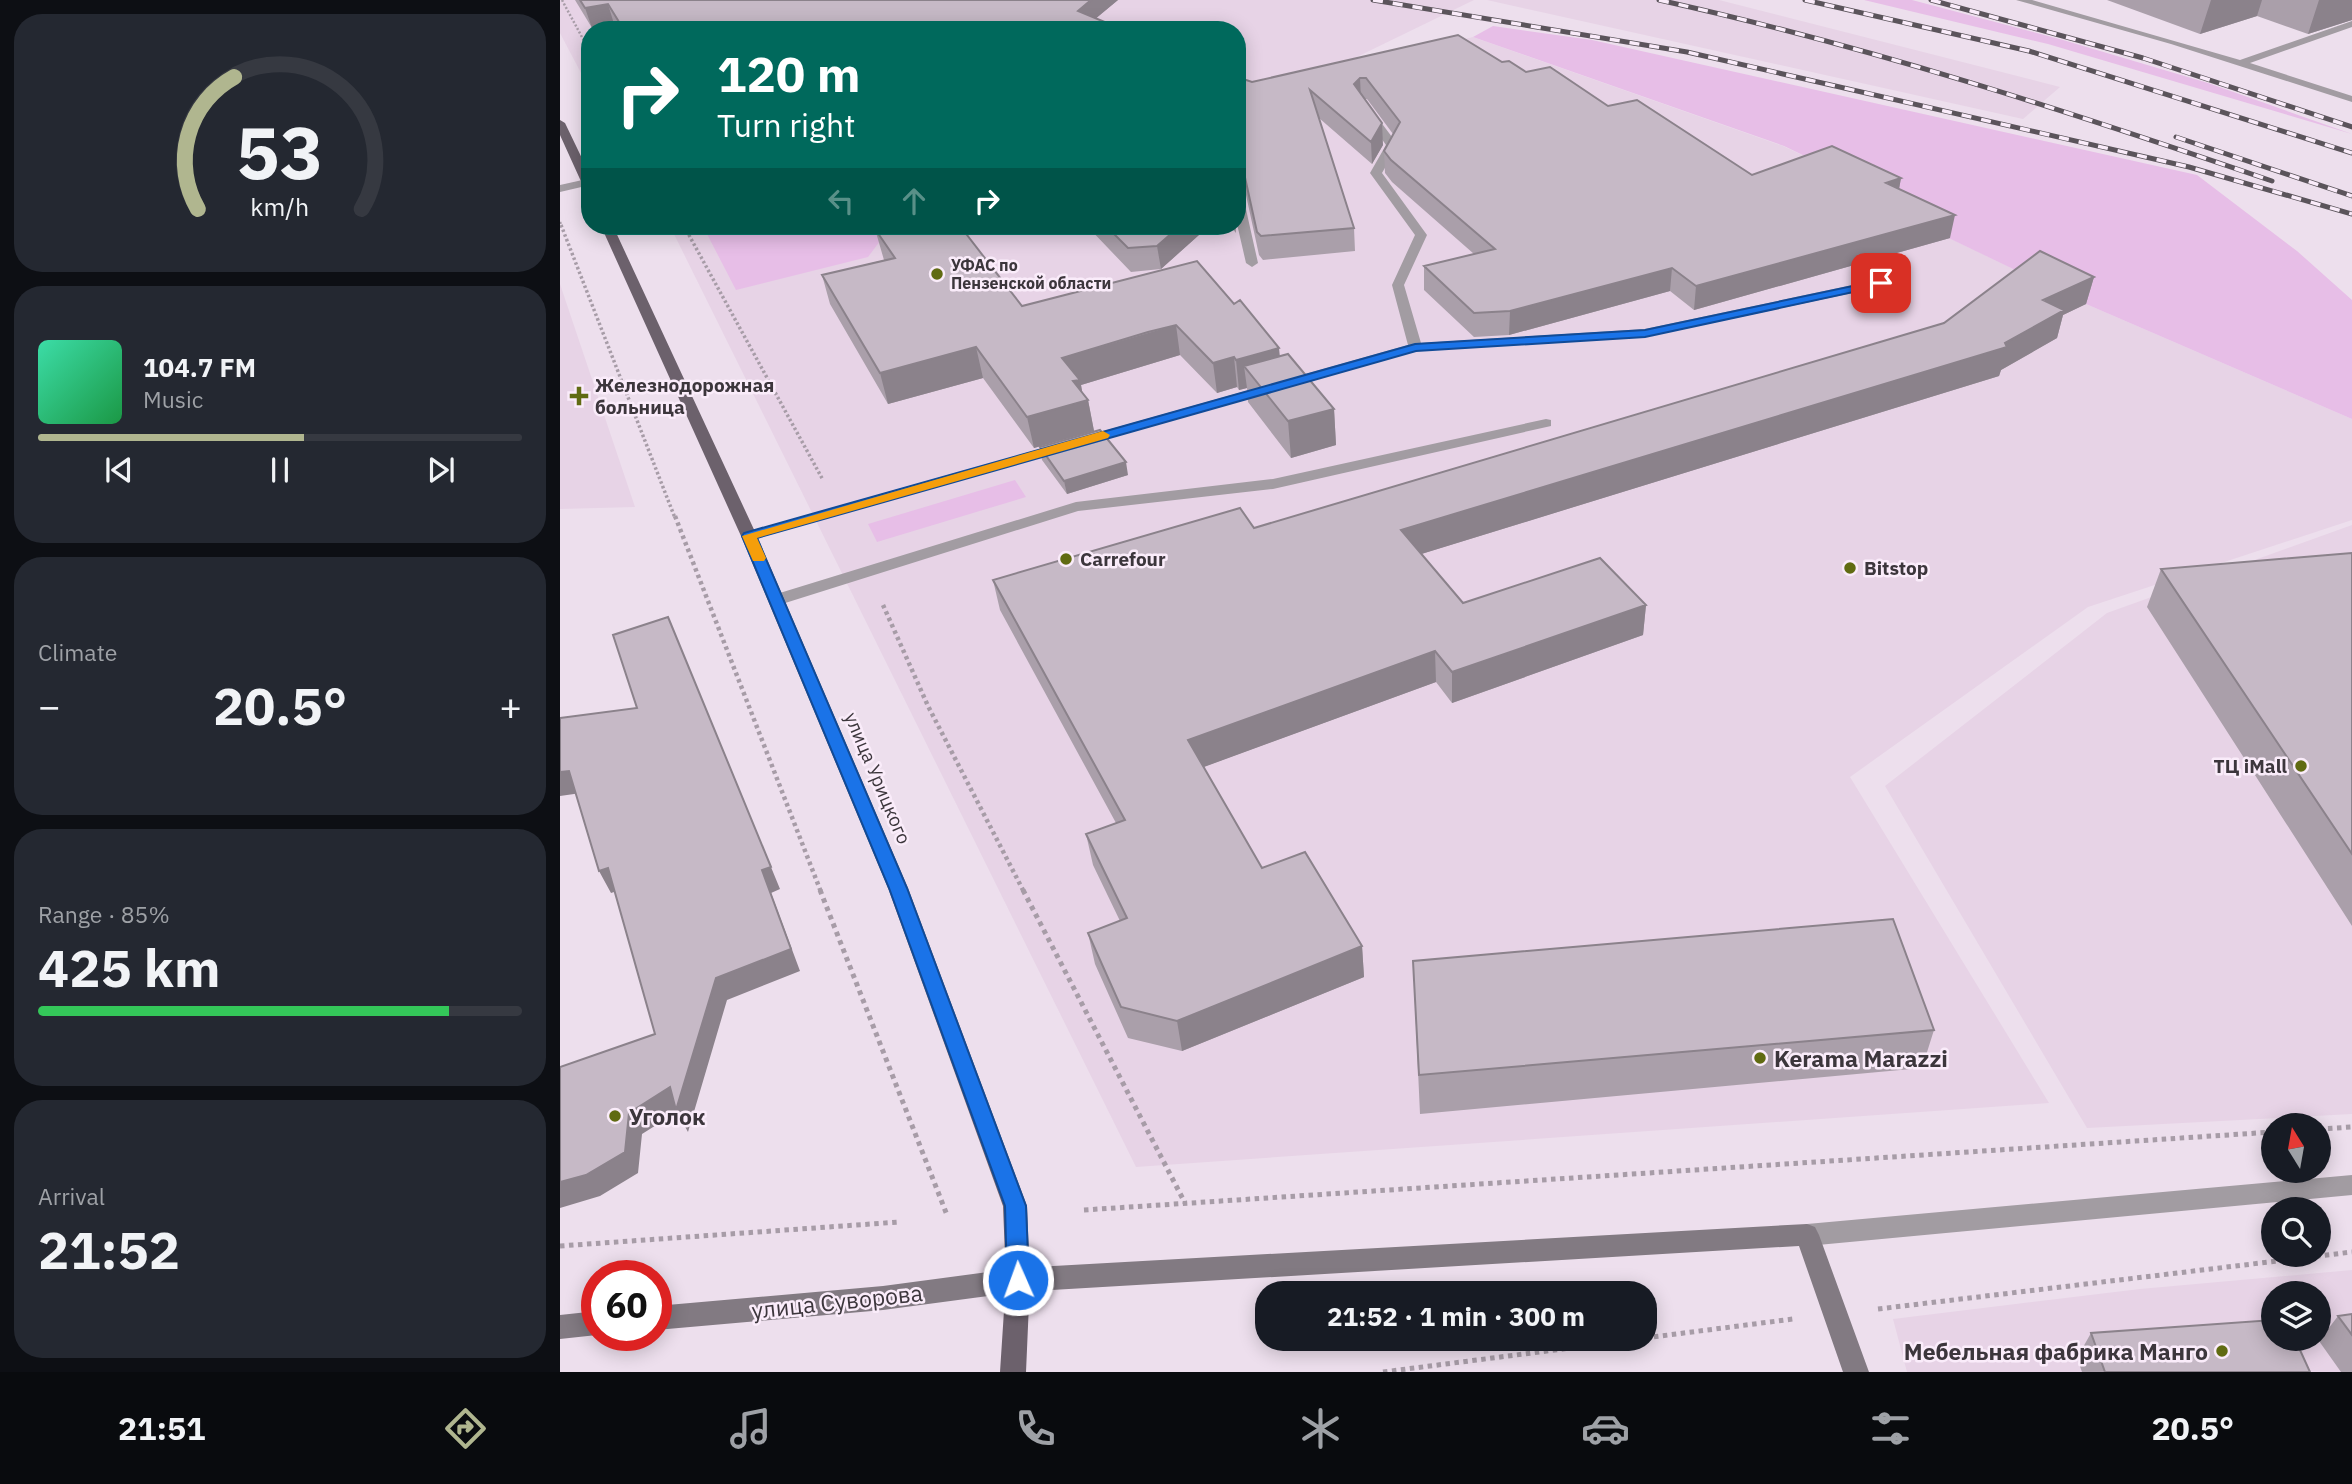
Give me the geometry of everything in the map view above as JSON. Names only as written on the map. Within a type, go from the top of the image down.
[{"type":"main road","points":[[560,123],[581,170]]},
{"type":"main road","name":"улица Урицкого","points":[[611,235],[749,536],[898,888],[1011,1193],[1015,1206],[1018,1280],[1013,1372]]},
{"type":"main road","points":[[1807,1235],[1856,1372]]},
{"type":"main road","name":"улица Суворова","points":[[672,1317],[883,1298],[1018,1280],[1807,1235]]},
{"type":"main road","points":[[560,1326],[581,1324]]},
{"type":"street","points":[[2021,0],[2240,63],[2352,99]]},
{"type":"street","points":[[2240,63],[2352,24]]},
{"type":"street","points":[[1362,104],[1392,145],[1376,173],[1421,235],[1398,285],[1415,347]]},
{"type":"street","points":[[560,189],[581,186]]},
{"type":"street","points":[[1246,235],[1252,263]]},
{"type":"street","points":[[749,536],[1415,347],[1645,333],[1881,283]]},
{"type":"street","points":[[776,600],[1076,507],[1273,484],[1546,423]]},
{"type":"street","points":[[1807,1235],[2352,1185]]},
{"type":"path","points":[[562,0],[581,35]]},
{"type":"path","points":[[560,222],[947,1215]]},
{"type":"path","points":[[689,235],[839,510]]},
{"type":"path","points":[[869,571],[928,706],[1185,1203]]},
{"type":"path","points":[[2331,1128],[2352,1127]]},
{"type":"path","points":[[1084,1210],[2261,1133]]},
{"type":"path","points":[[560,1246],[899,1222]]},
{"type":"path","points":[[1657,1336],[2352,1252]]},
{"type":"path","points":[[1383,1372],[1544,1351]]},
{"type":"shaded area","points":[[560,0],[1474,0],[1330,70],[1246,85],[1246,21],[581,21],[581,73],[560,33]]},
{"type":"shaded area","points":[[1487,0],[1719,0],[2060,87],[2023,119]]},
{"type":"shaded area","points":[[1864,0],[1912,0],[2063,40],[2208,83],[2352,134],[2048,44]]},
{"type":"shaded area","points":[[1493,26],[1592,40],[2197,175],[2297,251],[2352,300],[2352,419],[2086,304],[1882,206],[1896,200],[1784,146],[1473,37]]},
{"type":"shaded area","points":[[1473,37],[1783,146],[1897,200],[1883,206],[2086,304],[2352,419],[2352,520],[2088,607],[1850,777],[2049,1103],[1136,1167],[674,235],[1246,235],[1246,89],[1292,95],[1414,66],[1441,45]]},
{"type":"shaded area","points":[[708,235],[883,237],[868,257],[736,290]]},
{"type":"shaded area","name":"Железнодорожная больница","points":[[560,284],[635,507],[560,509]]},
{"type":"shaded area","points":[[1015,480],[1026,497],[877,542],[868,524]]},
{"type":"shaded area","points":[[2352,525],[2352,1114],[2261,1113],[2261,1119],[2087,1128],[1885,786],[2107,613]]},
{"type":"shaded area","points":[[2352,1270],[2352,1372],[1907,1372],[1893,1319],[2140,1289]]},
{"type":"building","points":[[580,0],[1091,0],[1078,11],[1102,21],[618,21],[608,4],[585,8]]},
{"type":"building","points":[[1458,35],[1502,62],[1509,61],[1526,72],[1550,67],[1608,106],[1637,100],[1752,175],[1832,146],[1901,178],[1886,183],[1955,215],[1696,286],[1672,268],[1510,311],[1474,313],[1424,266],[1495,249],[1391,160],[1384,151],[1400,122],[1366,78],[1360,78],[1354,84],[1382,123],[1371,142],[1310,90],[1354,228],[1261,236],[1257,232],[1246,182],[1246,80],[1252,82]]},
{"type":"building","points":[[879,235],[967,235],[1022,306],[1197,261],[1234,304],[1240,300],[1279,348],[1236,360],[1234,357],[1213,363],[1176,325],[1148,332],[1062,358],[1080,380],[1073,381],[1088,400],[1027,417],[976,347],[880,373],[822,275],[895,258]]},
{"type":"building","points":[[1115,235],[1170,235],[1157,246],[1128,248]]},
{"type":"building","points":[[2040,251],[2094,277],[2043,300],[2064,310],[2005,343],[2007,347],[1401,530],[1463,603],[1600,558],[1646,605],[1452,672],[1435,651],[1188,740],[1262,868],[1305,852],[1362,946],[1177,1021],[1121,1007],[1088,933],[1127,918],[1086,834],[1125,820],[993,580],[1240,508],[1254,528],[1944,323]]},
{"type":"building","points":[[1288,354],[1334,409],[1288,421],[1244,366]]},
{"type":"building","points":[[1100,430],[1126,462],[1064,481],[1040,447]]},
{"type":"building","name":"ТЦ iMall","points":[[2352,553],[2352,854],[2161,569]]},
{"type":"building","points":[[668,617],[771,867],[762,870],[791,949],[716,978],[676,1110],[670,1087],[629,1113],[625,1152],[586,1175],[560,1182],[560,1067],[655,1034],[608,868],[599,871],[569,771],[560,772],[560,718],[637,708],[613,635]]},
{"type":"building","points":[[1893,919],[1934,1030],[1419,1075],[1413,961]]},
{"type":"building","points":[[2352,1314],[2352,1335],[2338,1316]]},
{"type":"building","points":[[2261,1321],[2261,1351],[2300,1351],[2310,1372],[2105,1372],[2091,1333]]},
{"type":"railway","points":[[1373,0],[1687,52],[2189,167],[2352,214]]},
{"type":"railway","points":[[1659,0],[1892,59],[2272,181]]},
{"type":"railway","points":[[1805,0],[2029,51],[2352,153]]},
{"type":"railway","points":[[1931,0],[2143,58],[2352,127]]},
{"type":"railway","points":[[2176,137],[2352,196]]},
{"type":"slow traffic","points":[[758,558],[749,536],[1103,435]]},
{"type":"place","name":"УФАС по Пензенской области","points":[[937,274]]},
{"type":"place","name":"Железнодорожная больница","points":[[579,396]]},
{"type":"place","name":"Carrefour","points":[[1066,559]]},
{"type":"place","name":"Bitstop","points":[[1850,568]]},
{"type":"place","name":"ТЦ iMall","points":[[2301,766]]},
{"type":"place","name":"Kerama Marazzi","points":[[1760,1058]]},
{"type":"place","name":"Уголок","points":[[615,1116]]},
{"type":"place","name":"Мебельная фабрика Манго","points":[[2222,1351]]},
{"type":"route","points":[[1018,1280],[1015,1206],[898,888],[749,536],[1415,347],[1645,333],[1881,283]]}]
